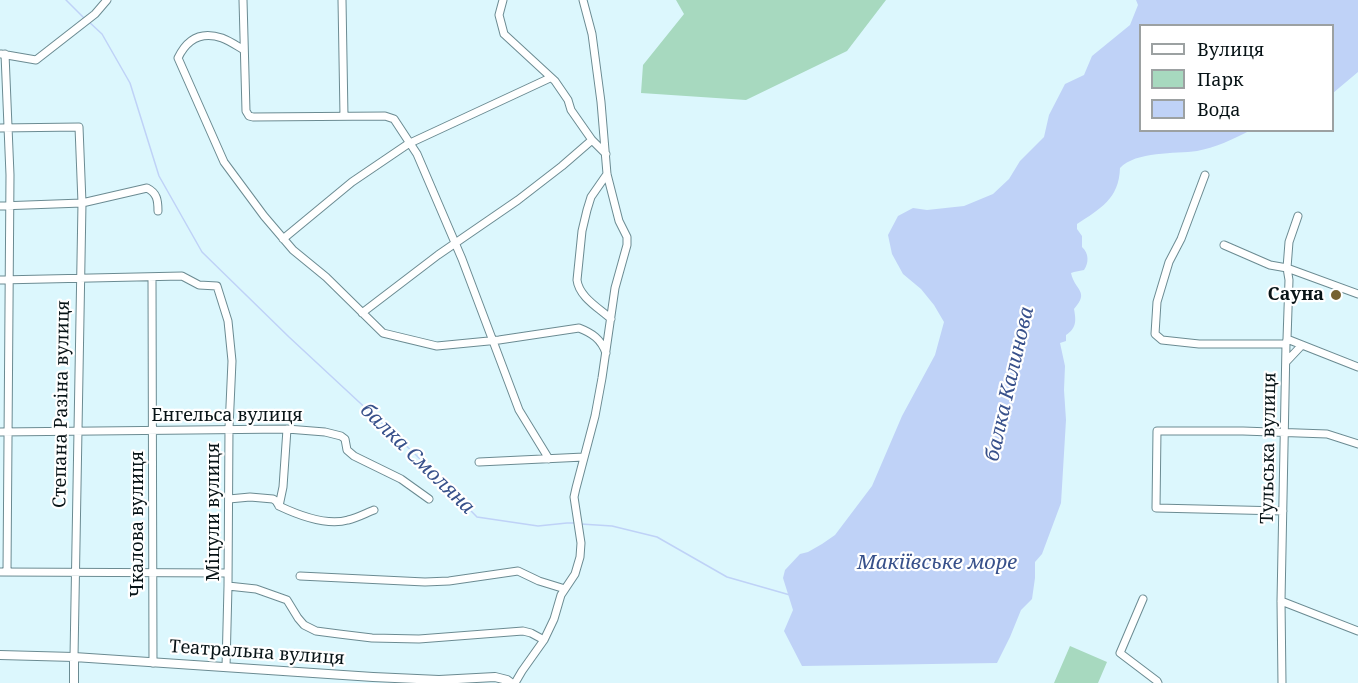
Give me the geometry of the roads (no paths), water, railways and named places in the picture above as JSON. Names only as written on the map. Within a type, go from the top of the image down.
[{"type":"street","points":[[108,0],[95,14],[36,60],[2,54],[9,128],[10,206],[10,280],[4,432],[4,572],[228,573]]},
{"type":"street","points":[[243,0],[246,111],[249,116],[385,116],[394,119],[417,154],[455,243],[519,410],[549,459]]},
{"type":"street","points":[[342,0],[344,116]]},
{"type":"street","points":[[503,0],[499,15],[504,34],[550,78],[568,100],[571,110],[591,140],[606,154]]},
{"type":"street","points":[[513,683],[544,640],[554,619],[561,595],[575,574],[580,557],[582,543],[574,497],[595,416],[615,288],[627,245],[627,237],[620,221],[607,174],[592,34],[583,0]]},
{"type":"street","points":[[244,50],[222,38],[205,35],[193,38],[183,46],[178,58],[224,162],[264,216],[293,250],[327,277],[383,333],[437,345],[493,341],[579,328],[598,339],[606,353]]},
{"type":"street","points":[[283,239],[352,182],[410,143],[550,78]]},
{"type":"street","name":"Степана Разіна вулиця","points":[[9,128],[79,127],[82,204],[74,683]]},
{"type":"street","points":[[0,128],[9,128]]},
{"type":"street","points":[[363,313],[455,243],[518,200],[591,140]]},
{"type":"street","points":[[607,174],[591,197],[586,210],[577,280],[582,293],[611,319]]},
{"type":"street","points":[[1205,175],[1169,262],[1157,302],[1155,334],[1162,340],[1199,344],[1287,341],[1358,367]]},
{"type":"street","points":[[0,206],[82,204],[147,188],[153,191],[157,198],[158,211]]},
{"type":"street","name":"Тульська вулиця","points":[[1282,683],[1281,601],[1289,279],[1287,268],[1289,242],[1298,216]]},
{"type":"street","points":[[1224,245],[1270,265],[1287,268],[1358,294]]},
{"type":"street","name":"Міцули вулиця","points":[[152,278],[182,276],[199,285],[217,286],[228,321],[232,361],[226,667]]},
{"type":"street","points":[[0,280],[152,278]]},
{"type":"street","name":"Чкалова вулиця","points":[[152,278],[153,663]]},
{"type":"street","points":[[1286,362],[1302,345]]},
{"type":"street","name":"Енгельса вулиця","points":[[4,432],[229,428],[325,432],[341,436],[345,439],[347,450],[354,456],[401,479],[429,499]]},
{"type":"street","points":[[279,506],[283,487],[287,429]]},
{"type":"street","points":[[1283,511],[1156,508],[1157,431],[1327,434],[1358,444]]},
{"type":"street","points":[[479,462],[584,457]]},
{"type":"street","points":[[229,500],[250,497],[273,499],[279,506],[329,522],[347,520],[374,510]]},
{"type":"street","points":[[300,576],[425,582],[449,581],[518,571],[539,581],[565,589]]},
{"type":"street","points":[[228,586],[256,589],[287,600],[304,624],[316,630],[339,634],[372,638],[418,639],[523,631],[544,640]]},
{"type":"street","points":[[1143,599],[1120,653],[1158,683]]},
{"type":"street","points":[[1281,601],[1358,632]]},
{"type":"street","name":"Театральна вулиця","points":[[0,655],[74,657],[439,680],[495,677],[513,683]]},
{"type":"water","name":"Макіївське море","points":[[1136,0],[1358,0],[1358,72],[1334,92],[1334,24],[1139,24],[1139,132],[1247,132],[1204,150],[1156,154],[1127,163],[1120,168],[1116,188],[1107,202],[1077,224],[1087,261],[1084,270],[1071,273],[1081,298],[1074,309],[1074,327],[1066,335],[1066,341],[1060,343],[1065,366],[1066,420],[1061,503],[1042,554],[1035,562],[1032,599],[1021,610],[997,663],[802,666],[784,631],[793,610],[783,578],[785,570],[800,554],[808,552],[835,535],[872,486],[902,416],[935,355],[944,322],[921,289],[903,274],[892,254],[888,235],[898,216],[913,208],[927,210],[964,206],[993,194],[1009,179],[1020,161],[1044,137],[1049,115],[1065,84],[1084,75],[1092,56],[1130,25],[1138,5]]},
{"type":"waterway","name":"балка Смоляна","points":[[66,0],[84,18]]},
{"type":"waterway","name":"балка Смоляна","points":[[88,21],[102,34],[130,83],[159,176],[202,252],[289,337],[415,454],[477,517],[538,526],[576,523]]},
{"type":"waterway","name":"балка Смоляна","points":[[581,524],[612,526],[657,537],[727,577],[790,595]]},
{"type":"place","name":"Сауна","points":[[1336,295]]},
{"type":"water label","name":"балка Калинова","points":[[1010,384]]}]
